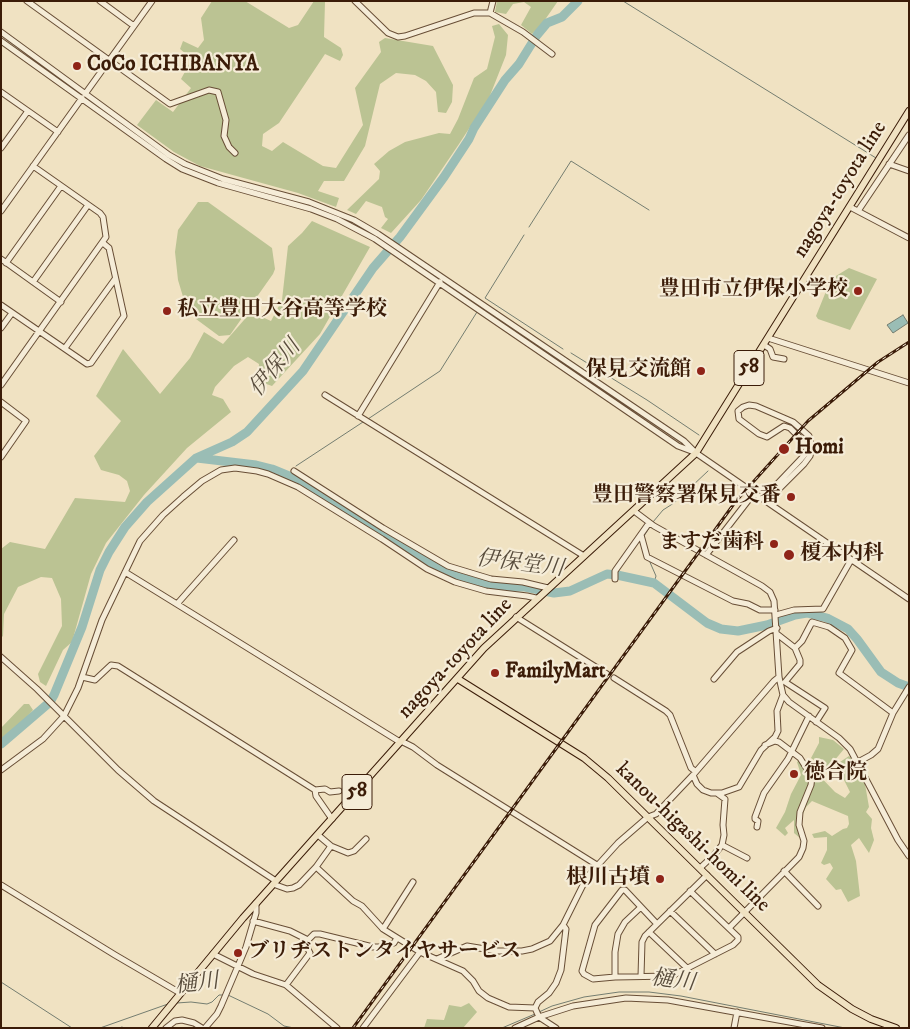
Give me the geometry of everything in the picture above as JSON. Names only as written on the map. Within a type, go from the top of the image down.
[{"type":"main road","name":"nagoya-toyota line","points":[[152,1028],[178,994],[256,903],[484,648],[696,453],[909,111]]},
{"type":"main road","name":"kanou-higashi-homi line","points":[[458,679],[584,758],[608,778],[818,985],[835,998],[871,1019],[896,1028]]},
{"type":"street","points":[[27,1],[170,104],[208,90],[218,92],[226,120],[224,136],[229,147],[235,153]]},
{"type":"street","points":[[100,1],[134,26]]},
{"type":"street","points":[[1,211],[152,1]]},
{"type":"street","points":[[355,1],[388,33],[398,37],[474,13],[490,13],[523,32],[550,53]]},
{"type":"street","points":[[490,13],[494,1]]},
{"type":"street","points":[[1,32],[84,96]]},
{"type":"street","points":[[1,41],[185,164],[223,179],[310,202],[354,220],[684,441],[696,453],[909,599]]},
{"type":"street","points":[[1,92],[58,132]]},
{"type":"street","points":[[1,148],[28,111]]},
{"type":"street","points":[[858,211],[909,135]]},
{"type":"street","points":[[889,164],[909,171]]},
{"type":"street","points":[[1,385],[106,236],[103,217],[99,212],[34,166]]},
{"type":"street","points":[[6,263],[61,186]]},
{"type":"street","points":[[33,282],[88,205]]},
{"type":"street","points":[[850,207],[909,238]]},
{"type":"street","points":[[1,305],[87,364],[91,363],[124,316],[109,248],[103,242]]},
{"type":"street","points":[[404,255],[440,282],[678,446],[696,453]]},
{"type":"street","points":[[1,259],[61,302]]},
{"type":"street","points":[[65,348],[115,280]]},
{"type":"street","points":[[358,416],[440,282]]},
{"type":"street","points":[[1,328],[12,313]]},
{"type":"street","points":[[768,338],[909,383]]},
{"type":"street","points":[[764,345],[770,349],[773,357],[784,359]]},
{"type":"street","points":[[325,395],[584,556]]},
{"type":"street","points":[[1,402],[26,421],[1,457]]},
{"type":"street","points":[[749,405],[756,406],[793,422],[809,436],[812,447],[810,456],[804,464],[765,500],[806,453],[807,448],[806,444],[790,428],[784,426],[767,437],[759,434],[738,419],[738,411],[749,405]]},
{"type":"street","points":[[1,770],[43,739],[63,714],[82,678],[102,620],[140,541],[163,515],[195,486],[226,468],[268,474],[298,487],[382,539],[427,570],[455,582],[486,591],[544,592]]},
{"type":"street","points":[[294,471],[383,528],[448,566],[491,580],[523,582],[544,592]]},
{"type":"street","points":[[706,555],[754,493]]},
{"type":"street","points":[[634,511],[651,524],[770,592],[774,600],[779,677],[783,694],[789,702],[845,743],[858,762],[894,832],[909,856]]},
{"type":"street","points":[[615,579],[615,571],[651,524]]},
{"type":"street","points":[[641,535],[648,557],[692,582],[733,601],[748,604],[776,621],[795,648],[800,660],[800,664],[785,682],[825,708],[816,722]]},
{"type":"street","points":[[177,604],[234,540]]},
{"type":"street","points":[[714,679],[737,652],[769,631],[776,621],[794,610],[823,609],[851,560]]},
{"type":"street","points":[[125,572],[400,742],[413,747],[437,765],[597,866]]},
{"type":"street","points":[[516,617],[607,674]]},
{"type":"street","points":[[795,648],[802,641],[812,622],[829,627],[845,638],[852,650],[839,672],[893,713]]},
{"type":"street","points":[[3,658],[63,714],[118,770],[154,801],[287,889],[299,886],[331,846]]},
{"type":"street","points":[[82,678],[96,680],[111,665],[118,666],[315,790],[339,791]]},
{"type":"street","points":[[437,958],[467,946],[497,951],[522,951],[532,950],[550,941],[563,925],[587,877],[618,843],[648,817],[656,814],[779,677]]},
{"type":"street","points":[[614,678],[666,710],[670,715],[697,784],[703,790],[717,794],[725,799],[722,844],[714,855],[700,868]]},
{"type":"street","points":[[858,762],[872,755],[878,749],[893,713],[907,689]]},
{"type":"street","points":[[717,794],[732,791],[739,787],[765,745],[775,737],[778,731],[777,711],[783,694]]},
{"type":"street","points":[[757,827],[758,821],[755,819],[755,815],[764,793],[788,759],[809,716]]},
{"type":"street","points":[[729,928],[799,857],[803,848],[804,841],[799,825],[800,812],[813,780],[800,758],[791,751],[775,741],[765,745]]},
{"type":"street","points":[[315,790],[316,796],[332,819]]},
{"type":"street","points":[[318,835],[331,846],[348,853],[354,851],[366,839]]},
{"type":"street","points":[[722,844],[747,858]]},
{"type":"street","points":[[316,867],[353,901],[362,906],[383,929],[420,952],[463,971],[473,981],[479,991],[488,998],[509,1007],[535,1009]]},
{"type":"street","points":[[784,872],[818,906]]},
{"type":"street","points":[[642,976],[642,942],[648,932],[707,875]]},
{"type":"street","points":[[383,929],[413,882]]},
{"type":"street","points":[[1,885],[178,994]]},
{"type":"street","points":[[657,924],[625,890],[622,890],[595,925],[582,972],[593,979],[672,976],[716,954],[738,940],[738,937],[690,891]]},
{"type":"street","points":[[205,1027],[217,1014],[246,947],[256,913],[256,903]]},
{"type":"street","points":[[615,977],[615,952],[618,934],[625,922],[641,907]]},
{"type":"street","points":[[670,911],[716,954]]},
{"type":"street","points":[[254,921],[290,932],[308,940]]},
{"type":"street","points":[[535,1009],[538,1002],[549,993],[556,983],[560,970],[566,929],[563,925]]},
{"type":"street","points":[[648,932],[688,969]]},
{"type":"street","points":[[286,985],[310,953],[307,947],[308,940],[314,934],[373,947],[394,943],[397,938]]},
{"type":"street","points":[[364,1026],[420,952]]},
{"type":"street","points":[[213,954],[237,966],[286,985],[336,1027]]},
{"type":"street","points":[[515,1028],[539,1016],[584,1003],[626,998],[668,1000],[822,1028]]},
{"type":"street","points":[[535,1009],[539,1016],[556,1028]]},
{"type":"street","points":[[734,1028],[737,1012]]},
{"type":"street","points":[[166,1028],[174,1021],[182,1020],[214,1028]]},
{"type":"green space","points":[[212,1],[245,1],[289,28],[298,25],[314,1],[325,2],[324,37],[341,48],[343,55],[340,61],[325,54],[279,123],[263,134],[262,146],[272,151],[283,142],[323,166],[336,168],[363,125],[355,88],[381,52],[379,42],[385,38],[433,46],[453,85],[452,102],[446,113],[438,112],[436,92],[426,81],[415,75],[396,73],[380,84],[365,146],[344,181],[324,181],[318,191],[339,198],[336,207],[298,193],[200,166],[174,152],[137,125],[156,100],[173,112],[191,88],[181,79],[192,59],[180,49],[183,41],[198,48],[204,40],[201,18]]},
{"type":"green space","points":[[497,1],[558,1],[542,24],[532,34],[521,25],[531,7],[524,2],[513,4],[506,14],[495,12]]},
{"type":"green space","points":[[499,24],[508,35],[506,55],[489,98],[421,200],[391,233],[381,228],[388,219],[385,217],[382,207],[366,201],[356,214],[347,210],[379,179],[380,171],[374,164],[389,151],[405,142],[439,133],[450,134],[474,78],[487,69],[495,37],[492,26]]},
{"type":"green space","points":[[198,202],[208,202],[272,248],[275,269],[273,274],[230,335],[219,336],[196,319],[184,300],[178,280],[175,252],[178,230]]},
{"type":"green space","points":[[312,221],[370,247],[320,334],[272,386],[258,381],[259,364],[248,357],[234,366],[215,387],[212,395],[223,399],[231,412],[187,448],[144,495],[106,543],[91,574],[72,642],[63,650],[46,686],[40,682],[38,674],[62,626],[61,599],[52,578],[41,577],[18,587],[4,614],[3,636],[1,638],[1,549],[10,542],[45,549],[75,498],[125,502],[130,491],[127,481],[119,475],[101,470],[94,456],[121,421],[96,396],[123,349],[160,394],[190,358],[204,332],[223,344],[251,312],[271,321],[282,300],[288,246]]},
{"type":"green space","points":[[849,268],[877,279],[850,330],[818,319],[816,316],[831,279]]},
{"type":"green space","points":[[24,704],[29,704],[33,710],[1,739],[1,728]]},
{"type":"green space","points":[[819,737],[833,740],[844,749],[834,761],[837,764],[849,756],[854,761],[865,784],[869,807],[866,812],[872,819],[871,828],[874,840],[869,853],[859,838],[851,845],[856,861],[860,896],[848,902],[841,889],[836,890],[826,879],[833,868],[830,863],[824,865],[821,863],[827,850],[827,837],[814,838],[812,834],[825,831],[832,836],[847,828],[849,824],[848,816],[812,801],[806,807],[801,819],[801,839],[794,833],[794,820],[785,828],[788,833],[785,836],[776,828],[801,775],[797,762],[799,760],[804,767],[811,767],[835,792],[845,798],[850,792],[843,778],[811,758],[819,743]]},
{"type":"green space","points":[[469,1003],[477,1012],[463,1028],[424,1028],[427,1019],[444,1020],[449,1005],[461,1007]]},
{"type":"water","points":[[903,315],[908,323],[893,333],[887,325]]},
{"type":"waterway","name":"伊保川","points":[[1,744],[50,702],[82,627],[100,570],[125,527],[147,502],[196,458],[232,442],[247,432],[303,371],[373,268],[400,237],[444,177],[505,80],[519,64],[537,35],[547,23],[562,17],[578,1]]},
{"type":"waterway","points":[[623,1],[876,158]]},
{"type":"waterway","points":[[529,227],[571,161],[649,210]]},
{"type":"waterway","points":[[524,235],[485,298],[563,349]]},
{"type":"waterway","points":[[368,419],[440,371],[477,312]]},
{"type":"waterway","points":[[571,353],[699,435]]},
{"type":"waterway","points":[[296,466],[363,422]]},
{"type":"waterway","name":"伊保堂川","points":[[197,458],[256,465],[289,476],[435,565],[451,574],[475,582],[505,587],[525,587],[554,593],[570,591],[607,574],[617,575],[654,583],[707,623],[721,629],[738,631],[767,625],[795,615],[807,613],[827,618],[848,629],[881,672],[898,683],[909,687]]},
{"type":"waterway","points":[[653,522],[663,510],[674,503],[708,471]]},
{"type":"waterway","points":[[644,536],[651,525]]},
{"type":"waterway","points":[[649,560],[656,576],[654,583]]},
{"type":"waterway","name":"樋川","points":[[1,982],[72,1028]]},
{"type":"waterway","name":"樋川","points":[[539,1012],[552,1006],[584,997],[619,992],[649,992],[681,996],[845,1028]]},
{"type":"waterway","name":"樋川","points":[[177,1003],[207,1004],[219,995],[224,995]]},
{"type":"waterway","name":"樋川","points":[[228,995],[268,1014],[284,1026],[294,1028]]},
{"type":"waterway","name":"樋川","points":[[100,1028],[168,1004]]},
{"type":"waterway","name":"樋川","points":[[502,1028],[535,1014]]},
{"type":"railway","points":[[353,1028],[736,501],[808,421],[878,362],[909,342]]},
{"type":"place","name":"CoCo ICHIBANYA","points":[[77,66]]},
{"type":"place","name":"豊田市立伊保小学校","points":[[858,291]]},
{"type":"place","name":"私立豊田大谷高等学校","points":[[167,311]]},
{"type":"place","name":"保見交流館","points":[[701,371]]},
{"type":"place","name":"Homi","points":[[784,449]]},
{"type":"place","name":"豊田警察署保見交番","points":[[791,497]]},
{"type":"place","name":"ますだ歯科","points":[[774,544]]},
{"type":"place","name":"榎本内科","points":[[789,555]]},
{"type":"place","name":"FamilyMart","points":[[495,673]]},
{"type":"place","name":"徳合院","points":[[794,774]]},
{"type":"place","name":"根川古墳","points":[[660,879]]},
{"type":"place","name":"ブリヂストンタイヤサービス","points":[[238,953]]}]
